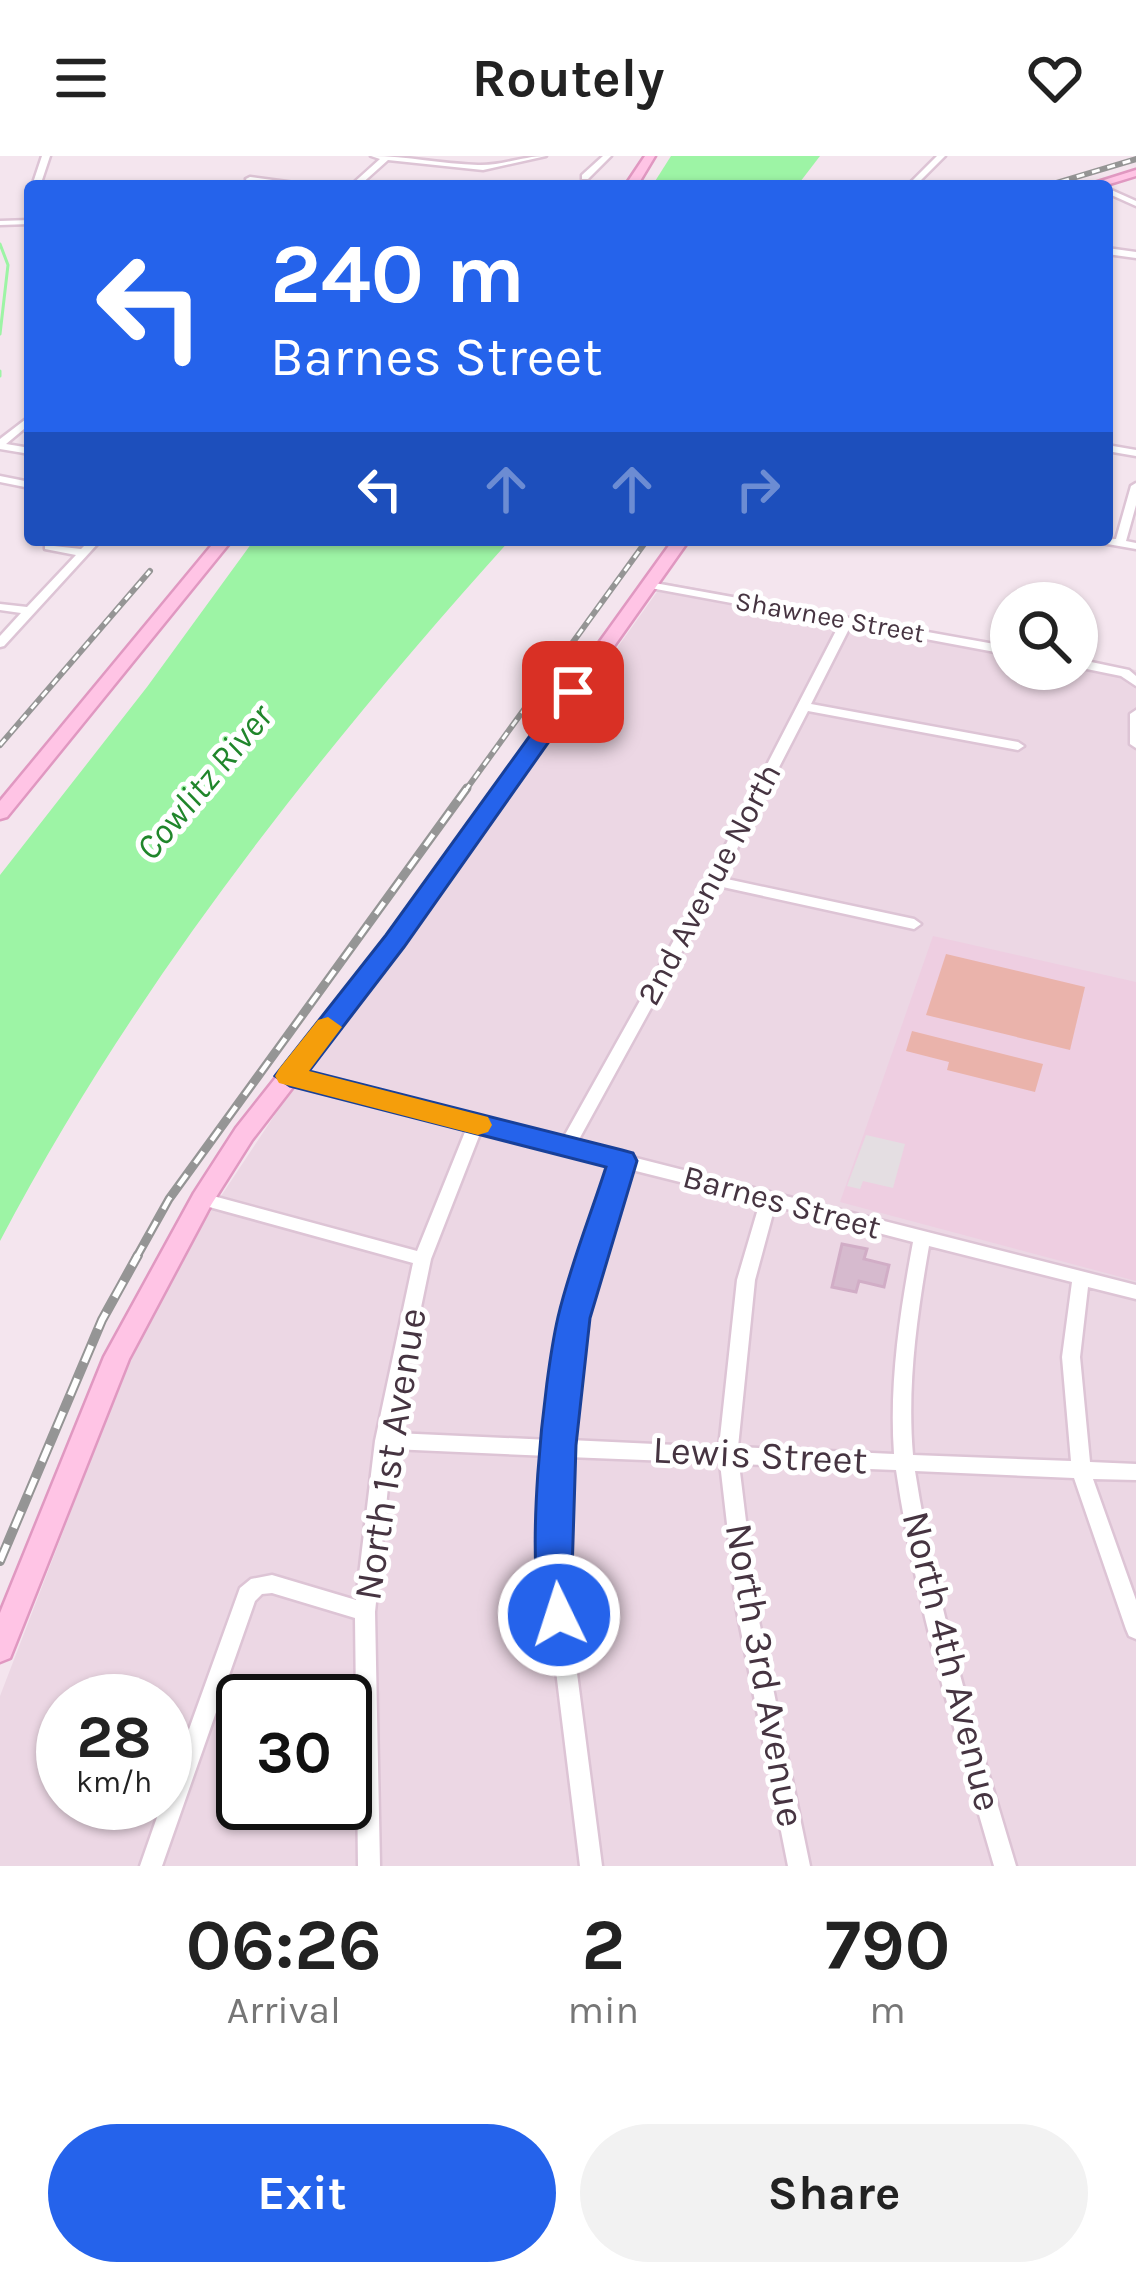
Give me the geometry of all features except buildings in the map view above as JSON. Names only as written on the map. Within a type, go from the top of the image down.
[{"type":"street","points":[[375,156],[499,167],[542,156]]},
{"type":"street","points":[[438,164],[447,156]]},
{"type":"street","points":[[585,180],[608,156]]},
{"type":"street","points":[[917,180],[940,156]]},
{"type":"street","points":[[361,180],[387,158]]},
{"type":"street","points":[[250,179],[257,180]]},
{"type":"street","points":[[0,445],[24,424]]},
{"type":"street","points":[[1120,543],[1136,486]]},
{"type":"street","points":[[1113,542],[1136,546]]},
{"type":"street","points":[[0,643],[91,546]]},
{"type":"street","points":[[0,813],[219,546]]},
{"type":"street","points":[[0,1648],[117,1357],[202,1199],[395,941],[677,546]]},
{"type":"street","points":[[49,547],[84,553]]},
{"type":"street","name":"Shawnee Street","points":[[649,585],[990,647]]},
{"type":"street","points":[[0,607],[30,611]]},
{"type":"street","name":"2nd Avenue North","points":[[567,1146],[714,880],[848,620]]},
{"type":"street","points":[[1098,668],[1125,674],[1136,682]]},
{"type":"street","points":[[803,706],[1018,746]]},
{"type":"street","points":[[1135,720],[1136,744]]},
{"type":"street","points":[[714,880],[914,923]]},
{"type":"street","name":"Barnes Street","points":[[290,1076],[1136,1292]]},
{"type":"street","name":"North 1st Avenue","points":[[368,1866],[365,1612],[384,1441],[422,1259],[476,1124]]},
{"type":"street","points":[[591,1866],[554,1573],[559,1445],[574,1318],[622,1161]]},
{"type":"street","points":[[202,1199],[422,1259]]},
{"type":"street","name":"North 3rd Avenue","points":[[769,1200],[746,1280],[728,1454],[747,1611],[799,1866]]},
{"type":"street","name":"North 4th Avenue","points":[[922,1240],[906,1320],[904,1462],[926,1592],[1005,1866]]},
{"type":"street","points":[[1082,1277],[1071,1357],[1081,1470],[1136,1629]]},
{"type":"street","name":"Lewis Street","points":[[384,1441],[1136,1472]]},
{"type":"street","points":[[151,1866],[247,1595],[258,1586],[272,1585],[365,1612]]},
{"type":"shaded area","points":[[664,582],[990,643],[990,690],[1098,690],[1098,663],[1136,670],[1136,1866],[0,1866],[0,1696],[118,1389],[176,1264],[292,1089],[419,926]]},
{"type":"shaded area","points":[[933,936],[1136,982],[1136,1281],[840,1202]]},
{"type":"shaded area","points":[[946,954],[1085,987],[1070,1050],[926,1015]]},
{"type":"shaded area","points":[[912,1031],[1043,1064],[1035,1092],[947,1070],[949,1062],[906,1051]]},
{"type":"shaded area","points":[[866,1135],[905,1144],[893,1188],[863,1181],[860,1189],[847,1186]]},
{"type":"water","points":[[671,156],[820,156],[802,180],[656,180]]},
{"type":"water","name":"Cowlitz River","points":[[250,546],[505,546],[368,704],[233,875],[110,1053],[0,1241],[0,875]]},
{"type":"waterway","points":[[0,244],[8,265],[0,334]]},
{"type":"waterway","points":[[0,371],[0,376]]},
{"type":"railway","points":[[1066,180],[1136,159]]},
{"type":"railway","points":[[465,791],[643,546]]},
{"type":"railway","points":[[0,745],[150,571]]},
{"type":"railway","points":[[136,1258],[169,1199],[467,788]]},
{"type":"railway","points":[[0,1561],[102,1320],[138,1255]]},
{"type":"slow traffic","points":[[328,1027],[290,1076],[478,1125]]},
{"type":"route","points":[[559,1615],[554,1573],[559,1445],[574,1318],[622,1161],[290,1076],[395,941],[573,692]]}]
